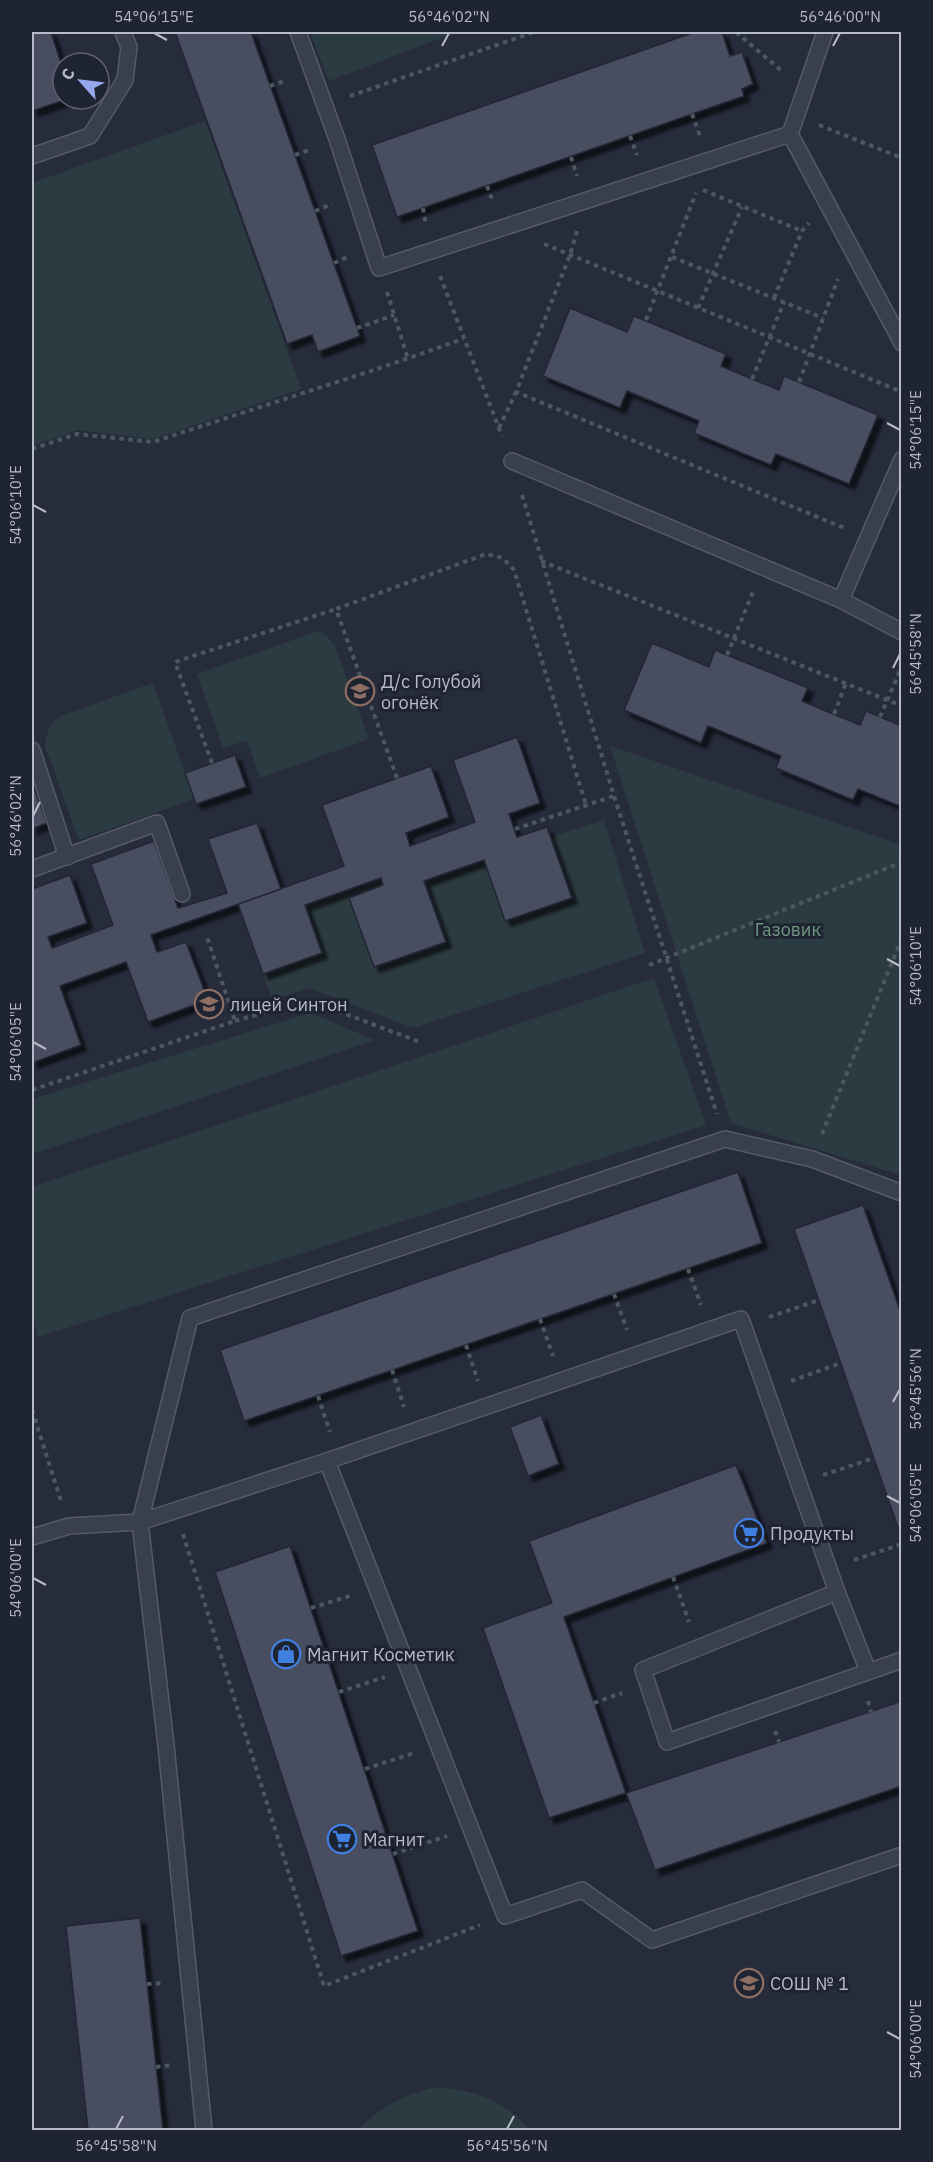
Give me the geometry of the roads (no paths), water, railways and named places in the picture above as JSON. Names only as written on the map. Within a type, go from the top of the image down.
[{"type":"lane","points":[[32,156],[90,136],[125,80],[129,47],[123,32]]},
{"type":"lane","points":[[298,32],[326,105],[379,268],[790,134]]},
{"type":"lane","points":[[825,32],[790,134],[902,343]]},
{"type":"lane","points":[[841,600],[902,459]]},
{"type":"lane","points":[[512,461],[841,600],[902,632]]},
{"type":"lane","points":[[32,750],[67,857]]},
{"type":"lane","points":[[32,869],[157,823],[182,894]]},
{"type":"lane","points":[[204,2130],[166,1745],[140,1522],[190,1318],[725,1139],[812,1159],[902,1193]]},
{"type":"lane","points":[[32,1537],[69,1526],[140,1522],[333,1459],[741,1319],[837,1592],[868,1671]]},
{"type":"lane","points":[[333,1459],[376,1587],[504,1916],[582,1890],[652,1940],[902,1855]]},
{"type":"lane","points":[[837,1592],[643,1670],[666,1742],[902,1660]]},
{"type":"place","name":"Д/с Голубой огонёк","points":[[360,691]]},
{"type":"place","name":"лицей Синтон","points":[[209,1004]]},
{"type":"place","name":"Продукты","points":[[749,1533]]},
{"type":"place","name":"Магнит Косметик","points":[[286,1654]]},
{"type":"place","name":"Магнит","points":[[342,1839]]},
{"type":"place","name":"СОШ № 1","points":[[749,1983]]},
{"type":"park label","name":"Газовик","points":[[788,929]]}]
